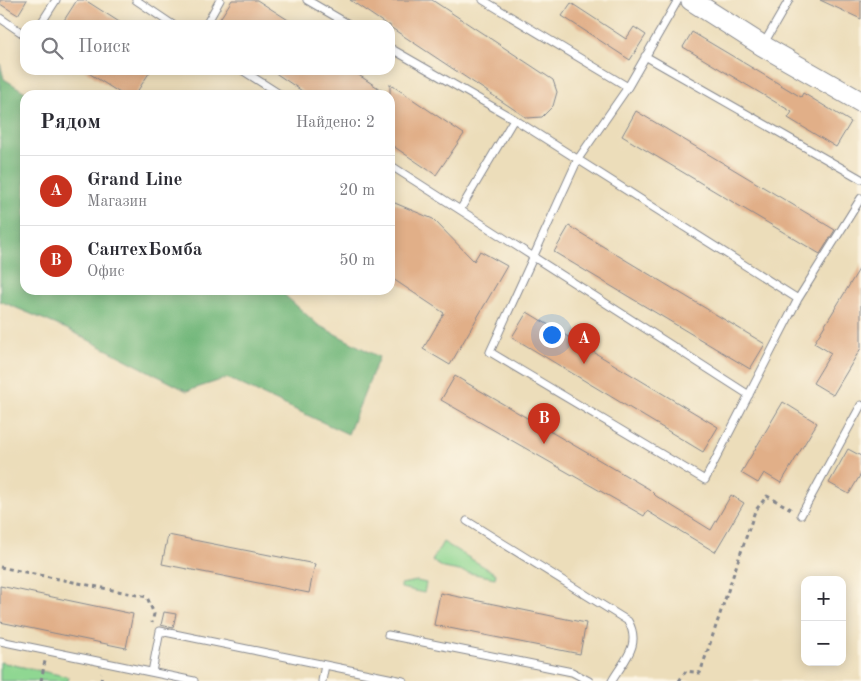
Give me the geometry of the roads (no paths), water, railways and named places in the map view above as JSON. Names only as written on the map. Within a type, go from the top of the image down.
[{"type":"main road","points":[[691,0],[763,46],[861,102]]},
{"type":"lane","points":[[43,20],[56,0]]},
{"type":"lane","points":[[136,0],[166,20]]},
{"type":"lane","points":[[209,20],[220,0]]},
{"type":"lane","points":[[307,0],[341,20]]},
{"type":"lane","points":[[483,0],[628,87]]},
{"type":"lane","points":[[678,0],[628,87],[578,160],[490,352],[705,480],[798,299],[861,198]]},
{"type":"lane","points":[[763,46],[790,0]]},
{"type":"lane","points":[[0,18],[20,32]]},
{"type":"lane","points":[[395,51],[514,118],[798,299]]},
{"type":"lane","points":[[645,56],[861,179]]},
{"type":"lane","points":[[250,75],[273,90]]},
{"type":"lane","points":[[460,210],[514,118]]},
{"type":"lane","points":[[395,168],[749,395]]},
{"type":"lane","points":[[801,514],[861,405]]},
{"type":"lane","points":[[467,521],[628,621],[633,631],[634,644],[612,681]]},
{"type":"lane","points":[[152,672],[160,631],[403,681]]},
{"type":"lane","points":[[388,635],[572,672],[589,681]]},
{"type":"lane","points":[[0,641],[194,681]]},
{"type":"lane","points":[[322,681],[325,665]]},
{"type":"place","name":"Grand Line","points":[[584,364]]},
{"type":"place","name":"СантехБомба","points":[[544,444]]}]
